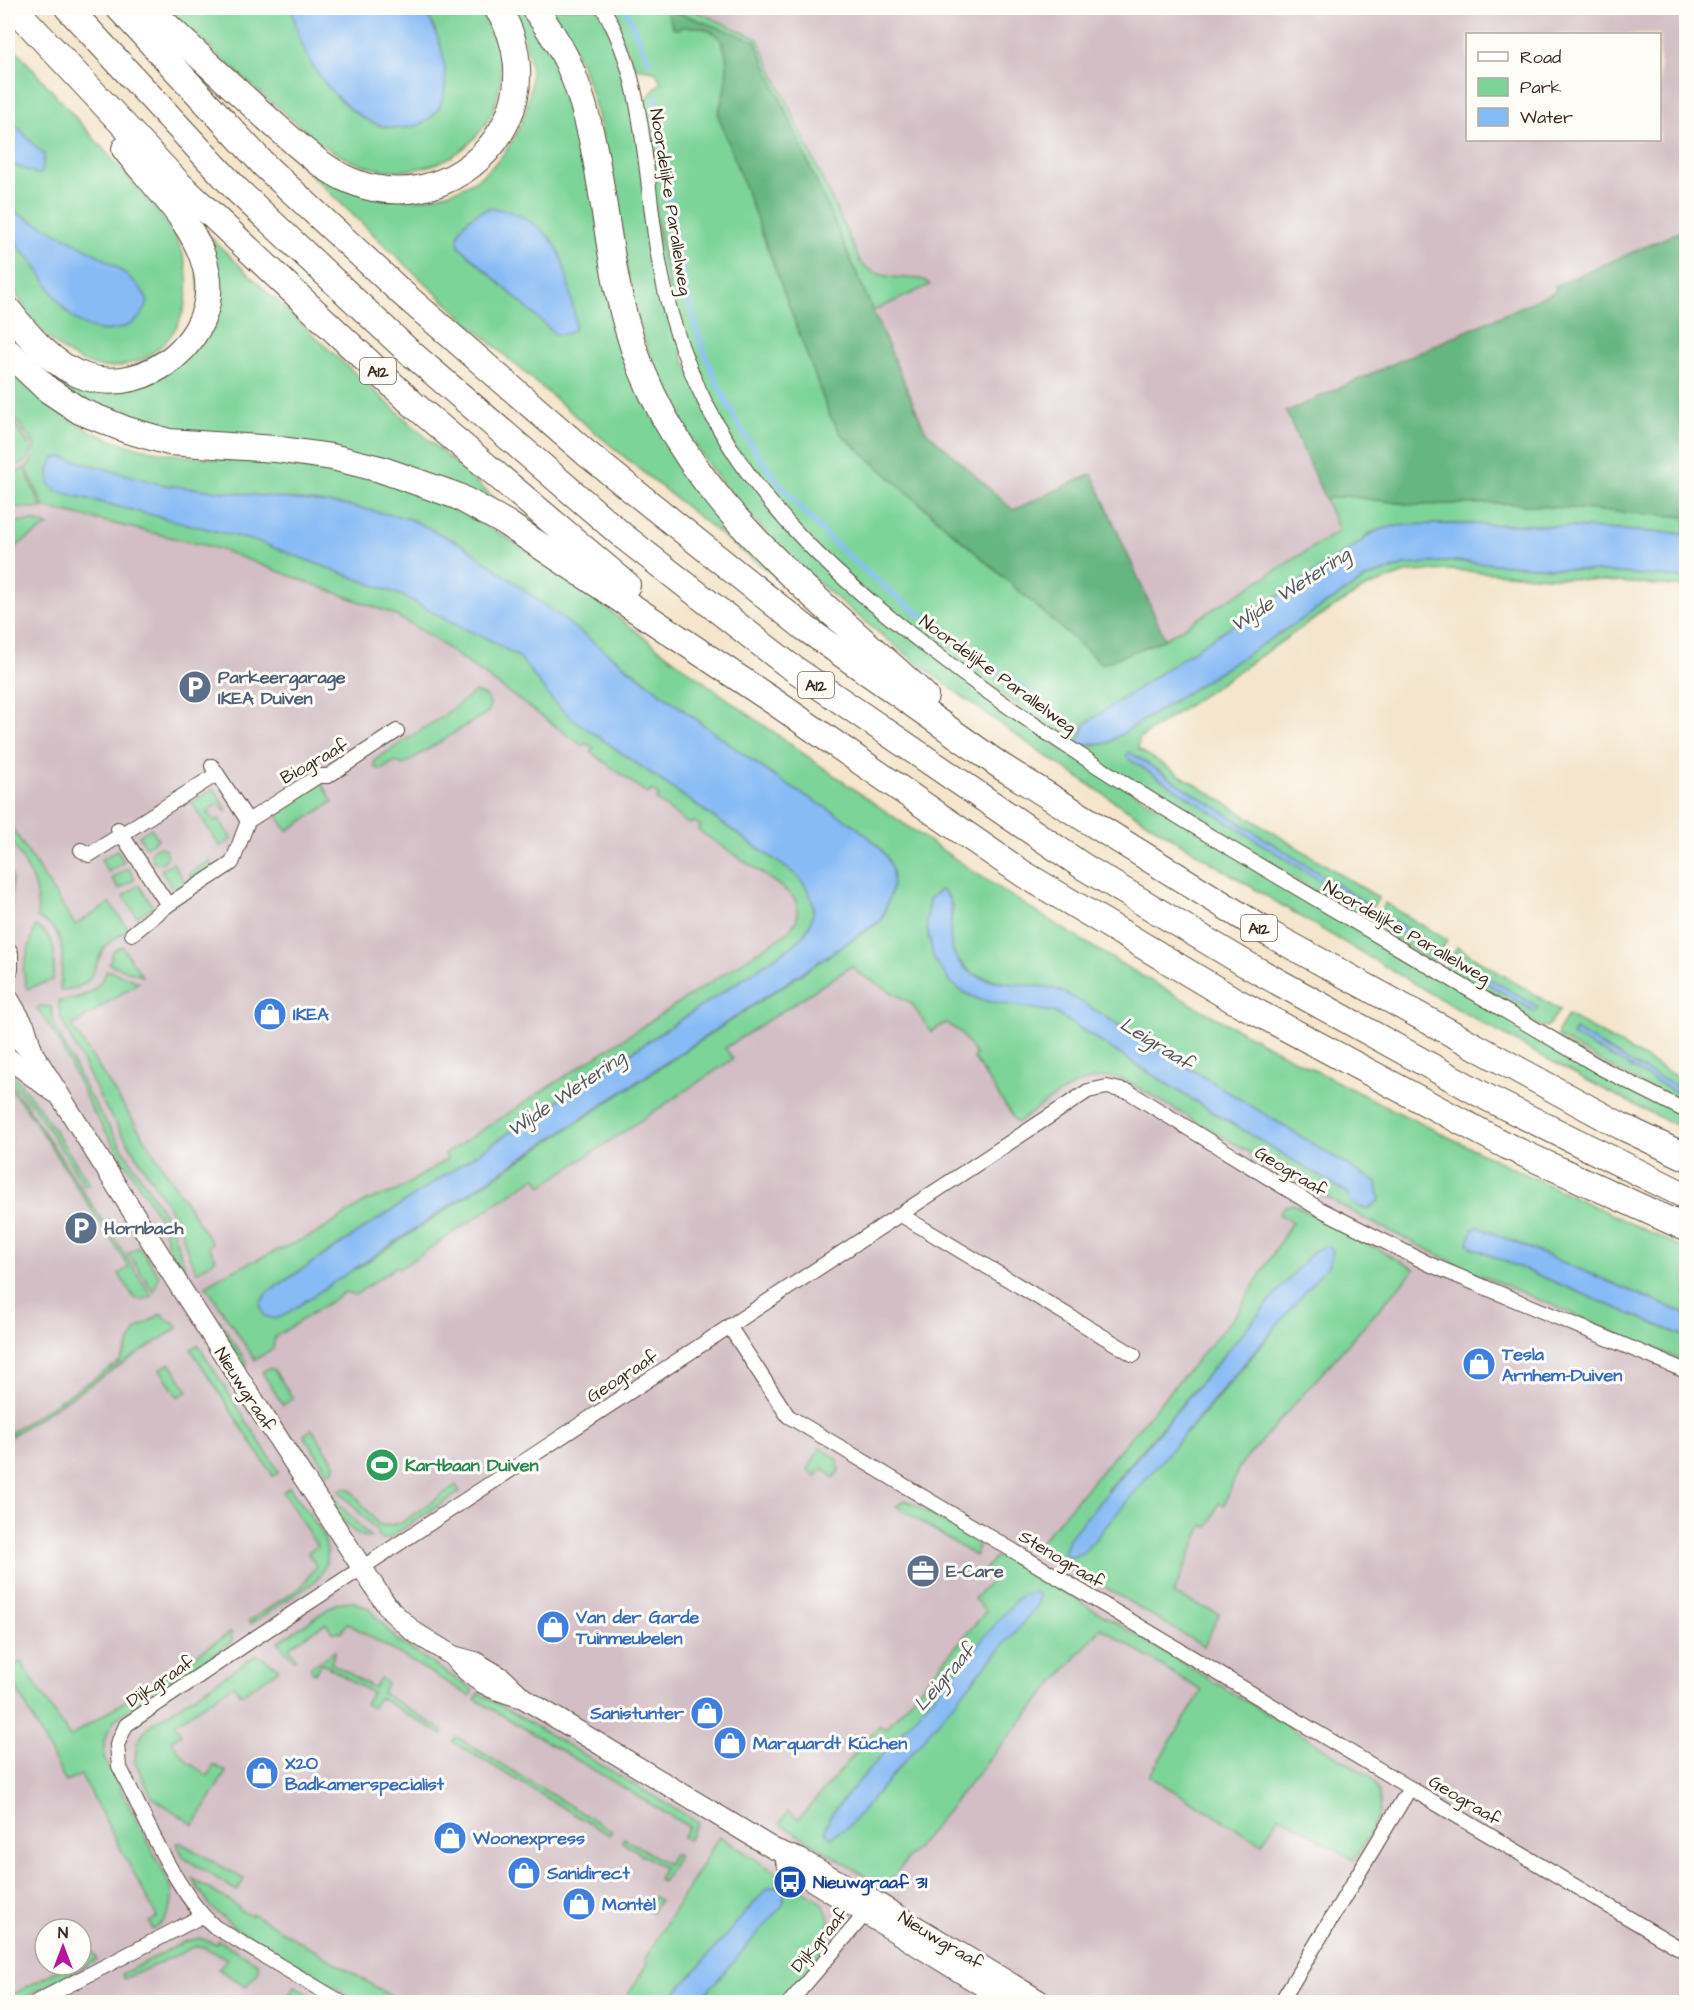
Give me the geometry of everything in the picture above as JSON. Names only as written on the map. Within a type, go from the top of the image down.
[{"type":"highway","name":"A12","points":[[8,310],[22,328],[67,368],[105,381],[125,380],[144,375],[165,365],[191,337],[202,317],[207,276],[201,252],[190,231],[13,8]]},
{"type":"highway","name":"A12","points":[[13,8],[179,184],[413,404],[589,556],[773,701]]},
{"type":"highway","name":"A12","points":[[69,8],[237,190],[405,348],[623,536],[787,664],[1084,867],[1244,963],[1490,1099],[1686,1196]]},
{"type":"highway","name":"A12","points":[[118,8],[265,166],[515,393],[805,628],[1002,767],[1270,934],[1573,1100],[1686,1157]]},
{"type":"highway","points":[[148,8],[213,70],[305,150],[351,181],[376,189],[405,191],[431,187],[473,166],[496,141],[508,119],[517,80],[516,56],[510,30],[497,8]]},
{"type":"highway","name":"A12","points":[[534,8],[560,46],[584,106],[613,269],[626,324],[642,372],[694,469],[719,501],[781,566],[1002,767]]},
{"type":"highway","name":"A12","points":[[8,352],[47,389],[80,411],[127,430],[170,442],[275,449],[332,457],[380,469],[458,496],[506,523],[773,701],[1022,873],[1232,999],[1507,1146],[1686,1228]]},
{"type":"street","name":"Noordelijke Parallelweg","points":[[603,8],[611,21],[632,82],[658,258],[667,299],[693,375],[729,446],[748,474],[815,554],[883,614],[1002,703],[1114,778],[1603,1068],[1686,1111]]},
{"type":"street","name":"Biograaf","points":[[248,821],[318,776],[328,776],[397,731]]},
{"type":"street","points":[[81,850],[89,855],[119,831],[215,770],[248,821],[232,863],[168,905],[132,934]]},
{"type":"street","points":[[119,831],[168,905]]},
{"type":"street","points":[[8,953],[8,969]]},
{"type":"street","name":"Nieuwgraaf","points":[[8,998],[25,1027],[33,1053]]},
{"type":"street","name":"Nieuwgraaf","points":[[8,1029],[33,1053],[63,1098],[182,1290],[362,1568],[400,1621],[453,1656],[475,1662],[502,1678],[523,1698],[774,1849],[800,1859],[1008,2002]]},
{"type":"street","name":"Nieuwgraaf","points":[[8,1058],[63,1098]]},
{"type":"street","name":"Geograaf","points":[[362,1568],[1088,1091],[1107,1087],[1129,1092],[1318,1208],[1429,1264],[1686,1371]]},
{"type":"street","points":[[901,1215],[1134,1355]]},
{"type":"street","name":"Stenograaf","points":[[729,1326],[788,1416],[1410,1788]]},
{"type":"street","name":"Dijkgraaf","points":[[341,2002],[215,1927],[202,1916],[181,1884],[119,1766],[117,1745],[121,1734],[137,1718],[362,1568]]},
{"type":"street","name":"Geograaf","points":[[1281,2002],[1410,1788],[1686,1952]]},
{"type":"street","name":"Nieuwgraaf","points":[[870,1908],[1042,2002]]},
{"type":"street","name":"Dijkgraaf","points":[[790,2002],[870,1908]]},
{"type":"street","points":[[36,2002],[202,1916]]},
{"type":"shaded area","points":[[646,8],[1686,8],[1686,560],[1440,546],[1118,717],[1083,686]]},
{"type":"shaded area","points":[[8,396],[72,471],[454,581],[869,910],[884,912],[1070,1005],[1364,1192],[1686,1326],[1686,2002],[8,2002]]},
{"type":"green space","points":[[168,8],[478,8],[496,43],[500,77],[494,108],[477,135],[453,156],[422,168],[387,170],[349,160],[323,145],[307,132],[239,74]]},
{"type":"green space","points":[[510,8],[525,8],[563,72],[643,394],[824,614],[651,479],[524,372],[377,238],[272,137],[416,200],[441,195],[465,186],[480,177],[505,152],[515,137],[528,103],[530,68],[527,50]]},
{"type":"green space","points":[[550,8],[599,8],[611,32],[630,97],[684,361],[786,528],[1073,757],[1686,1115],[1686,1130],[1584,1079],[1485,1024],[1288,909],[1140,818],[1043,754],[948,686],[843,604],[786,553],[734,498],[711,469],[681,421],[657,373],[634,305],[597,112],[570,40]]},
{"type":"green space","points":[[608,8],[666,8],[674,29],[695,27],[710,31],[720,39],[725,51],[727,66],[723,99],[718,115],[841,434],[1102,664],[1165,639],[1339,531],[1325,499],[1346,496],[1414,505],[1502,503],[1686,517],[1686,534],[1533,525],[1443,524],[1386,528],[1368,534],[1360,543],[1199,647],[1086,724],[1082,735],[1086,746],[1108,743],[1368,577],[1405,565],[1456,561],[1686,578],[1686,587],[1451,570],[1408,572],[1365,588],[1310,622],[1139,739],[1138,749],[1379,898],[1363,919],[1149,796],[1089,757],[959,665],[879,603],[841,570],[771,497],[741,456],[715,413],[684,339],[665,262],[641,105],[661,82],[655,71],[635,68]]},
{"type":"green space","points":[[665,8],[755,41],[925,430],[1013,510],[1092,474],[1165,639],[1102,664],[841,434],[829,414],[718,115],[726,82],[725,51],[720,39],[710,31],[695,27],[674,29]]},
{"type":"green space","points":[[666,8],[690,8],[758,39],[861,263],[881,275],[918,279],[930,285],[873,311],[755,41]]},
{"type":"green space","points":[[8,41],[153,206],[180,246],[187,280],[182,314],[175,329],[165,342],[152,353],[136,361],[101,367],[81,361],[67,353],[54,343],[32,319],[8,278]]},
{"type":"green space","points":[[192,219],[405,419],[536,535],[466,493],[161,432],[75,399],[8,341],[8,333],[25,352],[54,375],[89,389],[203,330]]},
{"type":"green space","points":[[1686,229],[1686,517],[1502,503],[1414,505],[1346,496],[1325,499],[1286,412],[1556,291],[1555,286]]},
{"type":"green space","points":[[8,364],[30,387],[65,416],[107,438],[132,446],[184,456],[291,464],[350,473],[431,499],[506,537],[562,575],[819,765],[970,869],[1055,924],[1142,976],[1320,1073],[1502,1163],[1686,1249],[1686,1314],[1478,1227],[1473,1229],[1468,1243],[1473,1248],[1686,1337],[1686,1362],[1476,1273],[1363,1218],[1123,1079],[1108,1077],[1080,1083],[1054,1097],[1017,1123],[973,1057],[976,1055],[959,1031],[945,1023],[931,1032],[911,1003],[858,973],[852,966],[725,1048],[733,1059],[542,1186],[536,1177],[399,1269],[397,1266],[355,1295],[345,1292],[275,1337],[273,1348],[255,1360],[206,1286],[225,1274],[319,1232],[368,1200],[397,1191],[447,1159],[445,1154],[787,933],[797,920],[797,903],[791,895],[698,830],[701,826],[693,821],[690,825],[656,800],[659,796],[651,790],[648,794],[591,752],[594,748],[586,743],[583,746],[430,636],[393,614],[216,548],[44,507],[26,467],[33,457],[34,444],[8,408]],"holes":[[[613,656],[736,750],[870,838],[881,850],[891,868],[891,891],[881,921],[358,1268],[268,1292],[794,945],[808,927],[812,918],[812,900],[809,892],[795,874],[576,721]],[[940,891],[947,895],[953,907],[948,934],[954,956],[973,974],[1088,1006],[1376,1183],[1378,1200],[1371,1208],[1356,1205],[1346,1192],[1178,1091],[1054,1012],[980,1000],[963,992],[928,937],[929,899]]]},
{"type":"green space","points":[[8,414],[32,449],[28,460],[8,471],[8,465],[14,461],[8,448]]},
{"type":"green space","points":[[24,468],[42,508],[8,507],[8,477]]},
{"type":"green space","points":[[34,521],[48,526],[8,551],[8,522]]},
{"type":"green space","points":[[475,692],[487,697],[490,705],[488,712],[403,765],[395,761],[381,770],[374,767],[375,760],[440,718]]},
{"type":"green space","points":[[322,783],[333,802],[287,831],[275,813]]},
{"type":"green space","points":[[214,789],[227,810],[225,811],[219,803],[207,812],[215,821],[219,819],[232,839],[220,847],[192,803]]},
{"type":"green space","points":[[10,825],[75,925],[110,903],[129,930],[107,944],[91,977],[81,986],[60,990],[62,948],[55,931],[37,918],[38,906],[34,884],[8,835]]},
{"type":"green space","points":[[151,828],[158,839],[146,847],[139,836]]},
{"type":"green space","points":[[159,847],[167,855],[159,863],[151,855]]},
{"type":"green space","points":[[117,850],[124,862],[108,872],[101,860]]},
{"type":"green space","points":[[210,861],[213,867],[193,881],[189,874]]},
{"type":"green space","points":[[173,863],[186,884],[175,892],[161,870]]},
{"type":"green space","points":[[8,868],[12,877],[11,907],[8,906]]},
{"type":"green space","points":[[128,868],[135,879],[119,889],[112,878]]},
{"type":"green space","points":[[139,885],[153,907],[137,917],[124,896]]},
{"type":"green space","points":[[1385,903],[1447,940],[1436,960],[1431,962],[1373,926]]},
{"type":"green space","points":[[35,926],[43,931],[52,942],[55,956],[53,980],[27,989],[23,970]]},
{"type":"green space","points":[[122,946],[142,976],[109,964],[113,952]]},
{"type":"green space","points":[[1457,947],[1560,1010],[1547,1027],[1542,1027],[1444,969]]},
{"type":"green space","points":[[107,970],[139,982],[72,1026],[212,1243],[208,1246],[216,1259],[197,1272],[189,1256],[179,1223],[104,1105],[60,1016],[59,1001],[89,993],[104,978]]},
{"type":"green space","points":[[51,1007],[53,1022],[88,1094],[170,1223],[186,1271],[172,1257],[163,1223],[92,1110],[57,1038],[37,1008]]},
{"type":"green space","points":[[1568,1015],[1686,1082],[1686,1106],[1637,1082],[1558,1037],[1558,1031]]},
{"type":"green space","points":[[8,1068],[38,1106],[90,1184],[85,1186],[36,1110],[8,1077]]},
{"type":"green space","points":[[8,1082],[25,1103],[152,1296],[141,1300],[134,1298],[119,1274],[129,1267],[25,1107],[8,1087]]},
{"type":"green space","points":[[1293,1204],[1415,1269],[1239,1467],[1224,1505],[1219,1503],[1208,1527],[1203,1525],[1173,1594],[1219,1614],[1204,1647],[1037,1546],[1238,1312],[1292,1222],[1279,1214],[1284,1207]],"holes":[[[1306,1260],[1271,1334],[1190,1430],[1106,1492]]]},
{"type":"green space","points":[[139,1247],[159,1275],[154,1292],[128,1253]]},
{"type":"green space","points":[[162,1313],[166,1319],[179,1327],[8,1438],[8,1434],[120,1362],[136,1330]]},
{"type":"green space","points":[[219,1320],[248,1365],[244,1367],[216,1323]]},
{"type":"green space","points":[[198,1345],[279,1472],[273,1476],[191,1349]]},
{"type":"green space","points":[[170,1363],[188,1391],[178,1397],[160,1369]]},
{"type":"green space","points":[[268,1368],[274,1370],[293,1398],[283,1405],[262,1372]]},
{"type":"green space","points":[[312,1429],[335,1464],[334,1471],[329,1474],[304,1435]]},
{"type":"green space","points":[[296,1439],[323,1479],[319,1482],[293,1441]]},
{"type":"green space","points":[[820,1447],[838,1460],[839,1471],[834,1478],[823,1468],[815,1476],[808,1470]]},
{"type":"green space","points":[[456,1485],[460,1492],[387,1539],[381,1539],[376,1530],[339,1491],[344,1488],[350,1489],[377,1523],[383,1526],[401,1523]]},
{"type":"green space","points":[[289,1487],[323,1536],[327,1548],[327,1560],[321,1573],[310,1585],[251,1624],[249,1621],[301,1587],[316,1566],[308,1552],[317,1546],[283,1492]]},
{"type":"green space","points":[[333,1495],[371,1538],[351,1529],[329,1497]]},
{"type":"green space","points":[[906,1500],[974,1539],[978,1547],[975,1556],[896,1506]]},
{"type":"green space","points":[[1003,1555],[1370,1776],[1377,1787],[1380,1798],[1377,1819],[1354,1860],[1279,1815],[1262,1844],[1149,1776],[1202,1691],[1101,1628],[886,1885],[882,1886],[780,1824],[788,1811],[799,1819],[879,1726],[886,1729],[986,1611],[974,1599],[995,1577],[986,1568],[994,1558]],"holes":[[[916,1746],[849,1826],[831,1837],[826,1831],[831,1818],[851,1794]]]},
{"type":"green space","points":[[352,1601],[368,1608],[398,1641],[473,1690],[470,1696],[347,1623],[341,1633],[337,1631],[333,1633],[326,1623],[289,1647],[296,1658],[294,1660],[278,1642],[337,1603]]},
{"type":"green space","points":[[231,1632],[232,1640],[229,1644],[115,1719],[104,1740],[104,1758],[170,1884],[172,1898],[170,1910],[164,1921],[153,1930],[150,1922],[157,1917],[81,1775],[66,1782],[15,1685],[8,1689],[8,1669],[21,1662],[70,1737]]},
{"type":"green space","points":[[335,1651],[331,1663],[374,1688],[380,1678],[387,1683],[382,1693],[444,1731],[442,1735],[379,1697],[372,1708],[365,1704],[372,1693],[322,1663],[315,1673],[312,1672],[311,1667]]},
{"type":"green space","points":[[257,1655],[278,1667],[277,1671],[241,1695],[233,1685],[175,1724],[181,1734],[171,1741],[188,1762],[208,1776],[214,1765],[226,1772],[194,1825],[152,1797],[135,1762],[137,1742],[150,1725]]},
{"type":"green space","points":[[479,1693],[698,1822],[688,1840],[683,1837],[689,1827],[475,1699]]},
{"type":"green space","points":[[456,1737],[612,1831],[609,1835],[453,1742]]},
{"type":"green space","points":[[719,1836],[820,1901],[829,1919],[828,1932],[818,1950],[823,1954],[781,2002],[626,2002],[625,2000],[647,1964],[645,1959]]},
{"type":"green space","points":[[624,1838],[667,1864],[673,1854],[678,1856],[663,1882],[658,1879],[664,1868],[622,1842]]},
{"type":"green space","points":[[179,1842],[244,1879],[237,1891],[184,1858],[177,1844]]},
{"type":"green space","points":[[191,1878],[239,1907],[238,1909],[251,1916],[252,1913],[401,2002],[360,2002],[235,1928],[212,1908]]},
{"type":"green space","points":[[654,1897],[660,1900],[652,1913],[629,1899],[647,1907]]},
{"type":"green space","points":[[199,1938],[216,1944],[218,1940],[258,1963],[258,1973],[246,1986],[218,1969],[227,1959],[204,1947],[196,1946],[124,1979],[122,1974],[184,1942]]},
{"type":"green space","points":[[46,1977],[64,1977],[16,2002],[8,2002],[8,1997]]},
{"type":"green space","points":[[295,1986],[322,2002],[300,2002],[288,1996]]},
{"type":"water","points":[[291,8],[423,8],[438,39],[446,78],[444,96],[437,111],[424,122],[405,128],[373,123],[358,114],[331,90],[310,61],[299,38]]},
{"type":"water","points":[[8,117],[44,155],[42,173],[37,174],[8,163]]},
{"type":"water","points":[[8,208],[87,249],[127,276],[141,289],[148,303],[140,317],[124,327],[102,331],[89,328],[77,321],[58,301],[34,264],[11,235],[7,226]]},
{"type":"water","points":[[489,208],[520,216],[540,228],[555,245],[565,269],[575,317],[575,328],[571,332],[555,334],[459,246],[459,232],[462,227],[471,217]]},
{"type":"water","points":[[62,457],[164,485],[345,505],[410,519],[465,546],[775,777],[864,833],[886,856],[892,872],[892,888],[880,921],[283,1316],[275,1319],[264,1316],[260,1304],[268,1292],[794,945],[812,918],[812,900],[809,892],[795,874],[573,719],[556,705],[520,658],[492,641],[457,626],[405,597],[259,542],[56,491],[49,483],[49,470],[53,459]]},
{"type":"water","name":"Wijde Wetering","points":[[1533,525],[1686,534],[1686,578],[1456,561],[1405,565],[1368,577],[1108,743],[1087,744],[1085,747],[1079,741],[1085,724],[1368,536],[1377,531],[1398,526]]},
{"type":"water","points":[[1129,752],[1372,907],[1369,912],[1130,760],[1126,756]]},
{"type":"water","points":[[941,890],[948,897],[951,905],[952,946],[956,957],[965,968],[975,975],[996,982],[1055,989],[1072,997],[1377,1183],[1380,1200],[1367,1209],[1352,1204],[1346,1192],[1178,1091],[1054,1012],[980,1000],[963,992],[950,982],[934,959],[926,924],[929,899]]},
{"type":"water","points":[[1393,920],[1434,946],[1431,951],[1390,925]]},
{"type":"water","points":[[1463,963],[1538,1007],[1535,1012],[1460,967]]},
{"type":"water","points":[[1575,1030],[1636,1066],[1686,1091],[1686,1098],[1572,1035]]},
{"type":"water","points":[[1478,1227],[1686,1314],[1686,1337],[1473,1248],[1468,1243],[1473,1229]]},
{"type":"water","points":[[1326,1246],[1333,1250],[1329,1264],[1084,1552],[1071,1558],[1064,1553],[1070,1537],[1291,1276],[1315,1250]]},
{"type":"water","points":[[1033,1591],[1039,1595],[1038,1605],[849,1826],[831,1837],[825,1832],[830,1816],[843,1800],[1019,1597]]},
{"type":"water","points":[[779,1886],[785,1890],[783,1905],[698,2002],[668,2002],[768,1888]]},
{"type":"waterway","points":[[625,8],[649,62]]},
{"type":"waterway","points":[[656,98],[670,202],[690,307],[713,373],[742,430],[778,481],[818,527],[863,569],[961,644],[1064,717]]},
{"type":"waterway","points":[[1679,1034],[1686,1030]]},
{"type":"place","name":"Parkeergarage IKEA Duiven","points":[[195,687]]},
{"type":"place","name":"IKEA","points":[[270,1014]]},
{"type":"place","name":"Hornbach","points":[[81,1228]]},
{"type":"place","name":"Tesla Arnhem-Duiven","points":[[1479,1364]]},
{"type":"place","name":"Kartbaan Duiven","points":[[382,1465]]},
{"type":"place","name":"E-Care","points":[[923,1571]]},
{"type":"place","name":"Van der Garde Tuinmeubelen","points":[[553,1627]]},
{"type":"place","name":"Sanistunter","points":[[707,1713]]},
{"type":"place","name":"Marquardt Küchen","points":[[730,1743]]},
{"type":"place","name":"X2O Badkamerspecialist","points":[[262,1773]]},
{"type":"place","name":"Woonexpress","points":[[450,1838]]},
{"type":"place","name":"Sanidirect","points":[[524,1873]]},
{"type":"place","name":"Nieuwgraaf 31","points":[[790,1882]]},
{"type":"place","name":"Montèl","points":[[579,1904]]},
{"type":"water label","name":"Leigraaf","points":[[1157,1043]]},
{"type":"water label","name":"Leigraaf","points":[[944,1677]]}]
